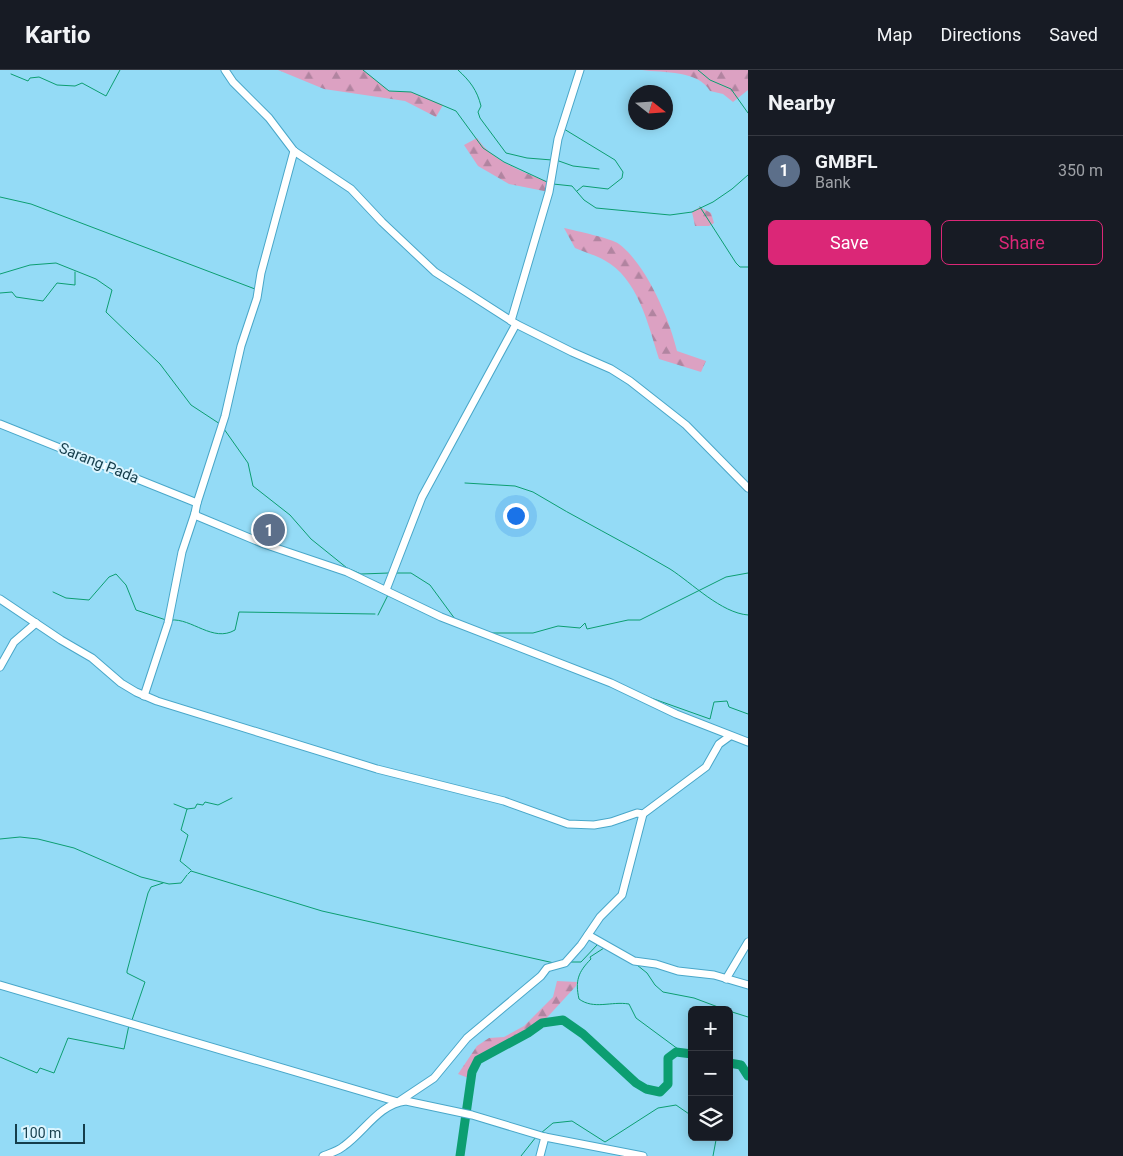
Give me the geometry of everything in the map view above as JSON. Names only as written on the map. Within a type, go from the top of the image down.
[{"type":"street","points":[[225,70],[233,82],[269,118],[294,151],[351,189],[382,222],[435,272],[514,322],[572,352],[611,369],[630,381],[686,425],[748,488]]},
{"type":"street","points":[[386,590],[422,498],[514,322],[548,198],[558,138],[580,70]]},
{"type":"street","points":[[144,696],[168,623],[182,552],[225,416],[241,346],[257,298],[261,273],[294,151]]},
{"type":"street","name":"Sarang Pada","points":[[0,424],[197,503]]},
{"type":"street","points":[[195,513],[197,516],[264,544],[347,572],[440,616],[611,683],[676,714],[748,742]]},
{"type":"street","points":[[0,599],[92,658],[121,683],[144,696],[377,769],[504,801],[568,824],[594,825],[611,822],[636,813],[643,814]]},
{"type":"street","points":[[0,667],[14,642],[36,623]]},
{"type":"street","points":[[323,1156],[345,1146],[376,1116],[434,1078],[467,1038],[541,976],[547,968],[565,963],[600,917],[622,895],[643,814],[706,767],[719,744],[730,736]]},
{"type":"street","points":[[588,935],[634,962],[656,964],[678,971],[714,975],[748,985]]},
{"type":"street","points":[[726,979],[748,942]]},
{"type":"street","points":[[0,985],[398,1102],[406,1101],[472,1115],[545,1138],[644,1156]]},
{"type":"street","points":[[540,1156],[545,1138]]},
{"type":"green space","points":[[278,70],[363,70],[389,91],[411,92],[443,105],[436,117],[405,101],[324,89]]},
{"type":"green space","points":[[642,70],[748,70],[748,90],[733,102],[723,94],[710,91],[705,84],[689,76],[670,72]]},
{"type":"green space","points":[[477,138],[492,154],[510,166],[550,183],[549,192],[509,184],[478,166],[464,145]]},
{"type":"green space","points":[[700,207],[711,213],[714,223],[709,226],[695,226],[692,212]]},
{"type":"green space","points":[[564,228],[615,242],[629,253],[656,293],[669,324],[677,351],[706,361],[701,372],[659,359],[646,317],[625,278],[616,268],[604,260],[575,248]]},
{"type":"green space","points":[[557,981],[577,982],[576,986],[542,1023],[528,1033],[478,1060],[471,1079],[458,1074],[477,1046],[489,1038],[504,1037],[524,1026],[553,997]]},
{"type":"waterway","points":[[11,74],[28,81],[30,78],[39,77],[57,85],[75,86],[82,83],[106,96],[120,70]]},
{"type":"waterway","points":[[363,70],[389,91],[411,92],[456,111],[483,148],[504,162],[547,182]]},
{"type":"waterway","points":[[458,70],[475,90],[481,106],[478,112],[480,118],[506,153],[527,158],[552,160]]},
{"type":"waterway","points":[[698,70],[710,80],[731,89],[748,113]]},
{"type":"waterway","points":[[564,129],[615,160],[623,172],[622,178],[608,189],[583,186],[577,191]]},
{"type":"waterway","points":[[556,160],[573,166],[599,169]]},
{"type":"waterway","points":[[553,184],[572,186],[584,200],[596,208],[670,215],[692,212],[713,202],[748,175]]},
{"type":"waterway","points":[[0,197],[31,204],[255,289]]},
{"type":"waterway","points":[[700,207],[736,263],[740,267],[748,267]]},
{"type":"waterway","points":[[0,274],[30,265],[56,263],[96,279],[112,290],[106,312],[160,364],[191,405],[220,424]]},
{"type":"waterway","points":[[0,293],[12,292],[16,297],[43,301],[57,283],[75,285],[75,272]]},
{"type":"waterway","points":[[224,429],[248,463],[253,486],[290,515],[311,539],[347,568],[361,574],[389,573]]},
{"type":"waterway","points":[[465,483],[515,486],[533,492],[670,569],[717,603],[738,613],[748,615]]},
{"type":"waterway","points":[[397,573],[411,573],[430,585],[455,619]]},
{"type":"waterway","points":[[491,633],[533,633],[558,626],[580,628],[585,623],[587,629],[628,620],[640,620],[726,577],[748,573]]},
{"type":"waterway","points":[[53,592],[66,598],[89,600],[109,577],[116,574],[126,585],[136,610],[166,620]]},
{"type":"waterway","points":[[378,615],[388,595]]},
{"type":"waterway","points":[[407,604],[414,608]]},
{"type":"waterway","points":[[171,620],[179,620],[219,634],[235,630],[239,612],[375,614]]},
{"type":"waterway","points":[[431,616],[453,625]]},
{"type":"waterway","points":[[463,622],[483,630]]},
{"type":"waterway","points":[[651,698],[710,719],[714,702],[727,701],[729,707],[748,714]]},
{"type":"waterway","points":[[191,870],[180,861],[188,835],[181,830],[187,809],[195,808],[197,804],[203,805],[205,802],[218,805],[232,798]]},
{"type":"waterway","points":[[174,804],[187,809]]},
{"type":"waterway","points":[[0,839],[20,837],[38,839],[74,848],[141,877],[169,884],[181,883],[187,875]]},
{"type":"waterway","points":[[188,874],[191,871],[322,911],[554,963]]},
{"type":"waterway","points":[[132,1020],[145,982],[127,973],[127,971],[148,893],[151,887],[163,883]]},
{"type":"waterway","points":[[570,962],[581,962],[598,944]]},
{"type":"waterway","points":[[604,948],[590,957],[591,959],[580,973],[577,987],[579,999],[597,1005],[629,1004],[636,1018],[682,1052]]},
{"type":"waterway","points":[[637,965],[647,973],[655,985],[663,992],[694,998],[715,1006]]},
{"type":"waterway","points":[[733,1012],[748,1017]]},
{"type":"waterway","points":[[460,1156],[472,1072],[478,1060],[528,1033],[542,1023],[563,1020],[583,1034],[636,1083],[646,1089],[660,1092],[668,1084],[668,1058],[676,1052],[688,1054]]},
{"type":"waterway","points":[[0,1057],[37,1073],[40,1068],[54,1073],[68,1038],[124,1049],[129,1025]]},
{"type":"waterway","points":[[733,1064],[741,1065],[748,1076]]},
{"type":"waterway","points":[[541,1133],[553,1123],[572,1121],[605,1142],[658,1108],[676,1105],[688,1113]]},
{"type":"waterway","points":[[521,1156],[536,1137]]},
{"type":"waterway","points":[[713,1156],[716,1141]]},
{"type":"place","name":"GMBFL","points":[[269,530]]}]
